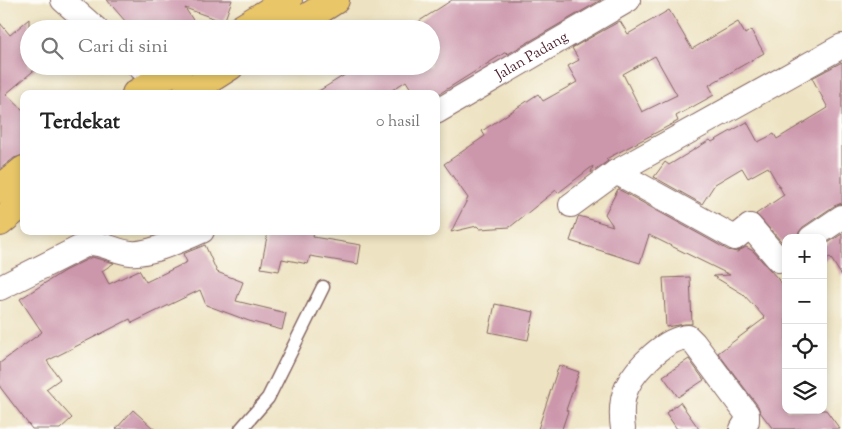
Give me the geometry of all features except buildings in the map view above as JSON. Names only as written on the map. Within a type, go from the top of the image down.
[{"type":"highway","points":[[256,20],[288,0]]},
{"type":"highway","points":[[303,20],[335,0]]},
{"type":"highway","points":[[144,80],[157,75]]},
{"type":"highway","points":[[192,90],[216,75]]},
{"type":"highway","points":[[0,188],[20,173]]},
{"type":"highway","points":[[0,222],[20,205]]},
{"type":"street","points":[[63,0],[86,20]]},
{"type":"street","name":"Jalan Padang","points":[[440,110],[628,0]]},
{"type":"street","points":[[571,205],[616,172],[842,46]]},
{"type":"street","points":[[616,172],[734,238],[750,226],[779,260],[782,258]]},
{"type":"street","points":[[817,234],[842,217]]},
{"type":"street","points":[[0,288],[90,243],[101,244],[123,252],[140,254],[191,235]]},
{"type":"street","points":[[623,429],[621,412],[626,388],[638,372],[661,348],[679,338],[688,338],[694,343],[747,414],[747,422],[742,429]]},
{"type":"lane","points":[[241,429],[268,398],[323,287]]}]
